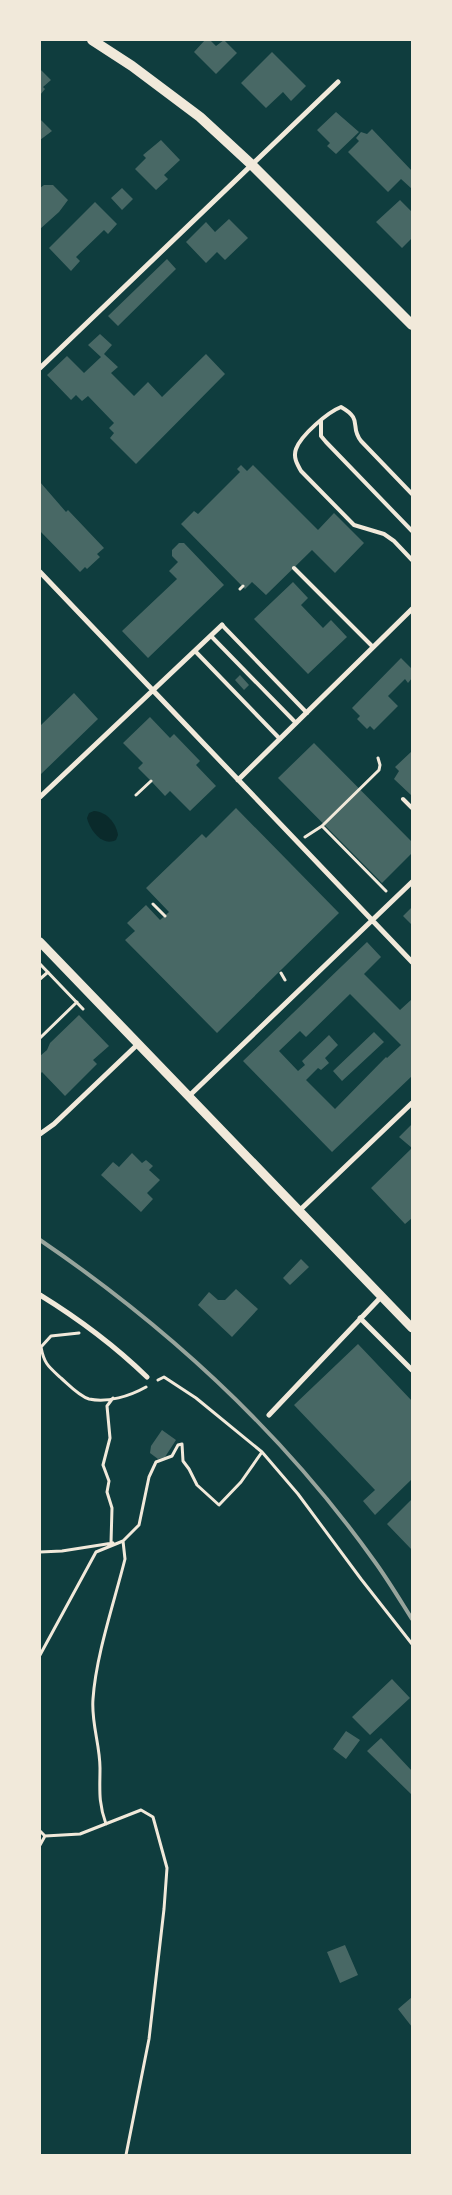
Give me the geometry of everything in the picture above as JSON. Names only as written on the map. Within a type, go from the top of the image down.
[{"type":"main road","points":[[92,40],[132,66],[193,112],[252,165],[412,325]]},
{"type":"street","points":[[40,368],[338,82]]},
{"type":"street","points":[[40,572],[412,962]]},
{"type":"street","points":[[238,780],[412,609]]},
{"type":"street","points":[[40,797],[222,625]]},
{"type":"street","points":[[189,1096],[412,882]]},
{"type":"street","points":[[40,942],[412,1328]]},
{"type":"street","points":[[40,1134],[54,1124],[138,1044]]},
{"type":"street","points":[[299,1211],[412,1103]]},
{"type":"street","points":[[40,1295],[93,1329],[147,1378]]},
{"type":"street","points":[[269,1415],[382,1296]]},
{"type":"street","points":[[360,1318],[412,1370]]},
{"type":"lane","points":[[412,494],[358,437],[357,423],[352,413],[341,407],[331,411],[300,442],[295,450],[295,461],[301,471],[354,525],[384,534],[394,541],[412,560]]},
{"type":"lane","points":[[322,420],[321,436],[412,531]]},
{"type":"lane","points":[[294,568],[373,647]]},
{"type":"lane","points":[[222,625],[307,713]]},
{"type":"lane","points":[[211,636],[296,723]]},
{"type":"lane","points":[[196,651],[280,739]]},
{"type":"lane","points":[[403,799],[412,808]]},
{"type":"path","points":[[303,839],[322,826],[379,770],[378,758]]},
{"type":"path","points":[[136,795],[151,781]]},
{"type":"path","points":[[322,826],[386,891]]},
{"type":"path","points":[[154,904],[165,916]]},
{"type":"path","points":[[40,964],[84,1010]]},
{"type":"path","points":[[40,979],[48,972]]},
{"type":"path","points":[[281,973],[285,980]]},
{"type":"path","points":[[40,1038],[77,1002]]},
{"type":"path","points":[[80,1334],[51,1336],[41,1347],[43,1361],[73,1390],[89,1398],[113,1398],[135,1394],[149,1385]]},
{"type":"path","points":[[157,1381],[164,1377],[196,1398],[262,1452],[298,1494],[412,1644]]},
{"type":"path","points":[[111,1543],[112,1508],[107,1492],[109,1481],[103,1464],[110,1438],[106,1406],[113,1398]]},
{"type":"path","points":[[40,1655],[96,1552],[123,1541],[139,1525],[149,1477],[156,1462],[172,1456],[178,1445],[182,1444],[183,1461],[193,1475],[197,1485],[220,1505],[241,1482],[262,1452]]},
{"type":"path","points":[[40,1552],[62,1551],[123,1541]]},
{"type":"path","points":[[106,1824],[101,1810],[98,1788],[100,1767],[92,1702],[95,1678],[125,1558],[123,1541]]},
{"type":"path","points":[[45,1836],[80,1834],[141,1810],[153,1817],[167,1868],[149,2039],[126,2155]]},
{"type":"path","points":[[40,1830],[45,1836]]},
{"type":"path","points":[[40,1845],[45,1836]]},
{"type":"water","points":[[94,811],[103,813],[113,822],[118,835],[116,840],[106,841],[97,836],[87,818],[89,813]]},
{"type":"building","points":[[205,40],[210,40],[216,46],[224,40],[237,53],[216,74],[194,52]]},
{"type":"building","points":[[272,52],[306,86],[291,101],[283,92],[266,108],[241,83]]},
{"type":"building","points":[[40,69],[51,80],[43,87],[45,89],[40,95]]},
{"type":"building","points":[[336,112],[359,132],[336,154],[327,146],[330,143],[317,130]]},
{"type":"building","points":[[40,119],[52,131],[40,140]]},
{"type":"building","points":[[372,129],[412,171],[412,189],[401,179],[388,192],[348,152],[359,141],[356,138],[361,132],[367,134]]},
{"type":"building","points":[[161,140],[180,160],[164,175],[168,179],[156,190],[135,169],[146,158],[143,155]]},
{"type":"building","points":[[44,185],[53,185],[68,200],[59,212],[40,229],[40,188]]},
{"type":"building","points":[[122,188],[133,199],[122,210],[111,198]]},
{"type":"building","points":[[400,200],[412,212],[412,238],[402,248],[376,222]]},
{"type":"building","points":[[95,202],[117,224],[108,234],[104,230],[76,257],[80,261],[71,271],[49,248]]},
{"type":"building","points":[[229,219],[248,238],[225,260],[217,252],[206,263],[186,242],[206,222],[215,232]]},
{"type":"building","points":[[167,259],[176,269],[118,326],[108,316]]},
{"type":"building","points":[[100,334],[112,345],[104,354],[118,367],[111,373],[134,396],[148,382],[162,397],[206,354],[225,374],[136,464],[110,438],[114,433],[109,428],[114,423],[88,396],[82,401],[76,395],[71,400],[47,375],[67,356],[84,373],[101,357],[88,345]]},
{"type":"building","points":[[241,465],[247,471],[253,465],[318,530],[334,513],[364,543],[335,573],[312,550],[266,595],[252,582],[245,589],[181,524],[194,511],[198,514],[240,472],[237,469]]},
{"type":"building","points":[[40,482],[66,512],[68,510],[104,548],[97,554],[100,557],[87,569],[85,567],[80,572],[40,531]]},
{"type":"building","points":[[179,543],[184,543],[224,585],[148,658],[122,631],[177,579],[169,571],[178,562],[172,556],[172,550]]},
{"type":"building","points":[[293,582],[308,598],[301,605],[323,628],[331,620],[347,637],[308,674],[254,619]]},
{"type":"building","points":[[401,658],[412,669],[412,678],[408,683],[405,679],[388,696],[398,706],[374,730],[370,726],[367,729],[357,719],[360,716],[352,708]]},
{"type":"building","points":[[240,675],[249,685],[244,690],[235,680]]},
{"type":"building","points":[[74,693],[98,719],[40,775],[40,726]]},
{"type":"building","points":[[150,717],[170,738],[174,734],[200,761],[196,765],[216,786],[190,811],[170,791],[165,796],[138,768],[143,763],[123,743]]},
{"type":"building","points":[[314,743],[412,842],[412,853],[382,883],[278,778]]},
{"type":"building","points":[[412,751],[412,796],[394,779],[399,771],[395,767]]},
{"type":"building","points":[[236,808],[339,913],[217,1033],[125,940],[135,931],[127,923],[146,905],[160,920],[169,912],[146,888],[202,834],[206,838]]},
{"type":"building","points":[[412,907],[412,925],[403,916]]},
{"type":"building","points":[[367,942],[381,957],[364,974],[400,1010],[412,999],[412,1076],[332,1152],[243,1061]],"holes":[[[350,994],[401,1045],[386,1057],[335,1109],[306,1080],[318,1068],[321,1070],[329,1063],[325,1058],[338,1045],[329,1035],[302,1061],[305,1065],[298,1071],[279,1051],[300,1031],[306,1037]]]},
{"type":"building","points":[[79,1015],[109,1046],[93,1060],[97,1064],[65,1096],[42,1072],[40,1074],[40,1056],[47,1050],[50,1043]]},
{"type":"building","points":[[374,1032],[384,1042],[342,1081],[333,1071]]},
{"type":"building","points":[[412,1124],[412,1148],[399,1137]]},
{"type":"building","points":[[412,1148],[412,1218],[405,1224],[371,1188]]},
{"type":"building","points":[[132,1153],[142,1163],[146,1160],[153,1166],[149,1170],[160,1180],[147,1193],[153,1199],[141,1212],[101,1175],[113,1162],[119,1167]]},
{"type":"building","points":[[301,1259],[309,1267],[290,1285],[283,1278]]},
{"type":"building","points":[[236,1289],[258,1309],[232,1337],[198,1305],[209,1292],[218,1300],[225,1300]]},
{"type":"building","points":[[358,1344],[412,1401],[412,1479],[375,1515],[363,1501],[375,1490],[294,1405]]},
{"type":"building","points":[[162,1430],[176,1440],[165,1457],[158,1459],[150,1453],[151,1446]]},
{"type":"building","points":[[412,1499],[412,1550],[387,1524]]},
{"type":"building","points":[[392,1679],[410,1698],[370,1735],[352,1717]]},
{"type":"building","points":[[346,1731],[360,1740],[346,1759],[333,1749]]},
{"type":"building","points":[[381,1738],[412,1771],[412,1795],[367,1751]]},
{"type":"building","points":[[345,1945],[358,1975],[340,1983],[327,1952]]},
{"type":"building","points":[[412,1997],[412,2027],[398,2009]]},
{"type":"railway","points":[[40,1240],[134,1309],[222,1386],[263,1427],[340,1515],[380,1569],[412,1619]]}]
